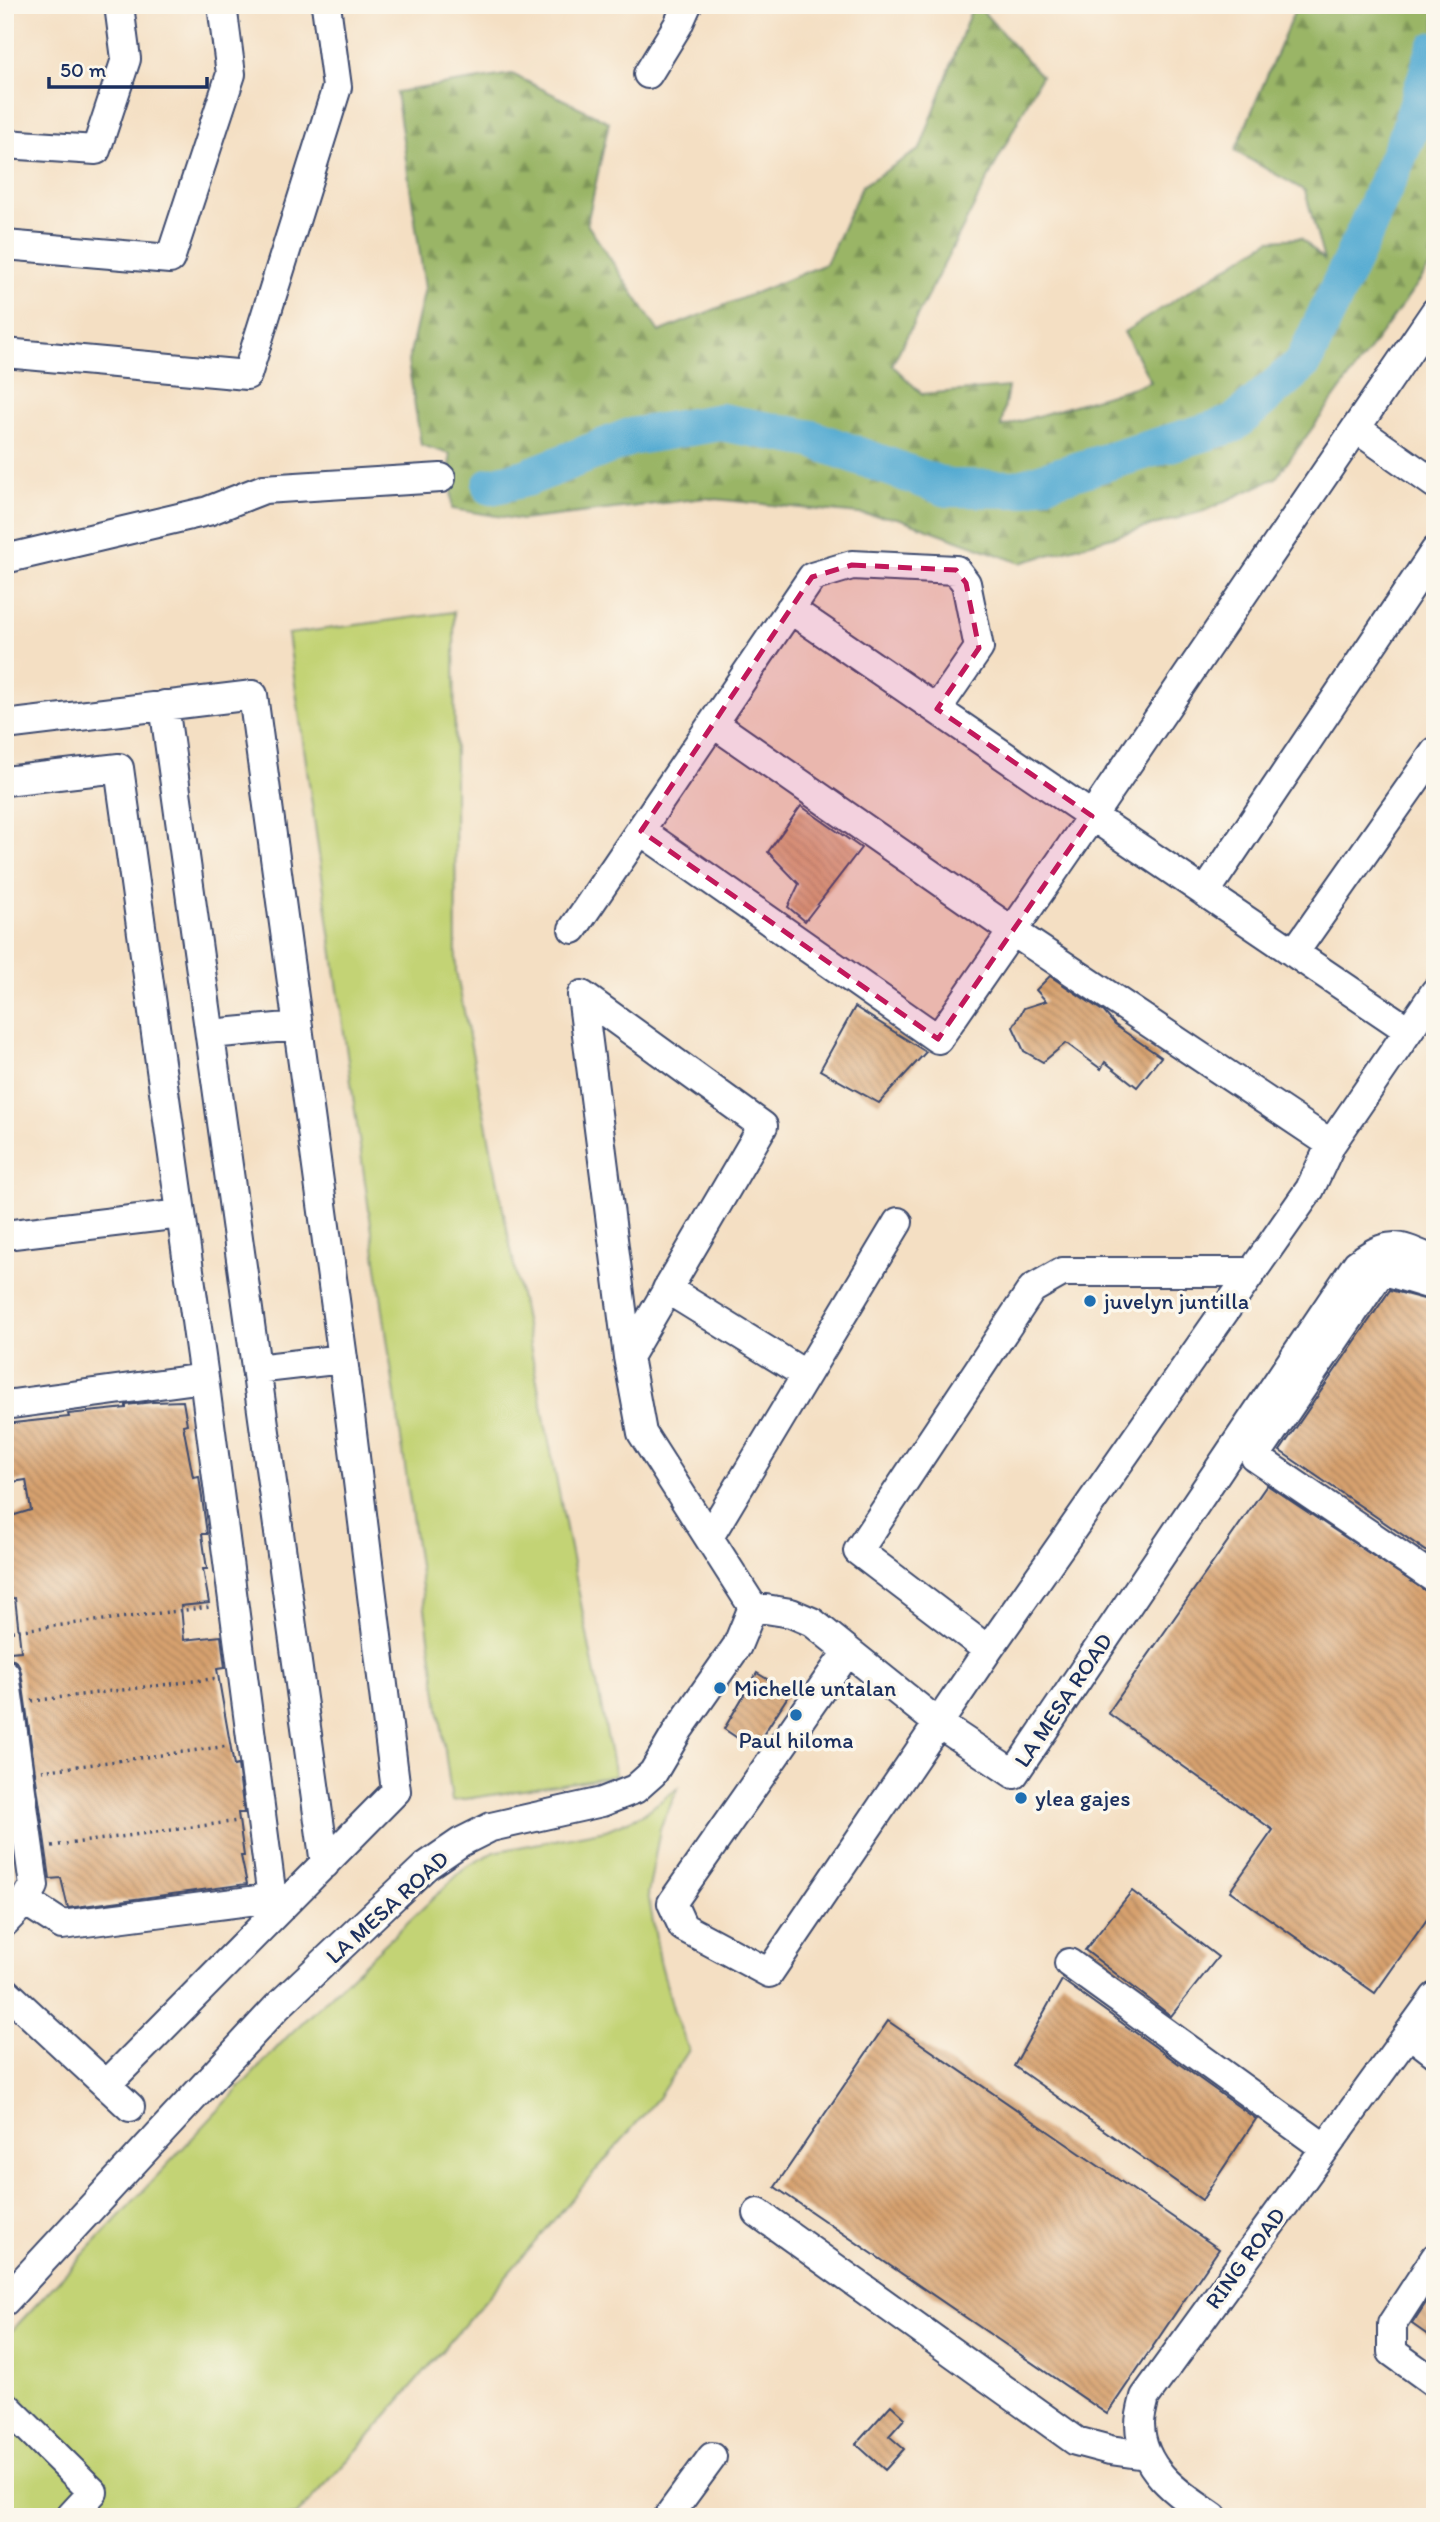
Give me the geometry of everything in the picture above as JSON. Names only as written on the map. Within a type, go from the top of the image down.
[{"type":"street","points":[[5,144],[96,150],[126,59],[119,5]]},
{"type":"street","points":[[5,245],[170,259],[231,74],[222,5]]},
{"type":"street","points":[[5,353],[247,375],[337,87],[326,5]]},
{"type":"street","points":[[648,74],[687,5]]},
{"type":"street","points":[[641,831],[938,1040],[1435,312]]},
{"type":"street","points":[[1357,429],[1435,484]]},
{"type":"street","points":[[5,559],[208,511],[264,489],[441,478]]},
{"type":"street","points":[[1205,893],[1435,551]]},
{"type":"street","points":[[573,929],[812,577],[852,565],[956,570],[966,583],[979,648],[937,709]]},
{"type":"street","points":[[790,608],[1408,1030]]},
{"type":"street","points":[[5,725],[253,695],[343,1359],[396,1791],[106,2085]]},
{"type":"street","points":[[164,705],[325,1864]]},
{"type":"street","points":[[713,723],[1012,931],[1331,1144]]},
{"type":"street","points":[[1294,953],[1435,751]]},
{"type":"street","points":[[5,781],[118,768],[204,1378],[272,1898],[62,1925],[25,1901]]},
{"type":"street","points":[[848,1651],[672,1903],[682,1927],[769,1973],[988,1650],[1310,1189],[1331,1144],[1435,992]]},
{"type":"street","points":[[628,1357],[763,1126],[582,995],[628,1357],[642,1433],[753,1606]]},
{"type":"street","points":[[210,1034],[298,1026]]},
{"type":"street","points":[[5,1235],[181,1214]]},
{"type":"street","points":[[709,1537],[898,1222]]},
{"type":"street","name":"LA MESA ROAD","points":[[5,2301],[277,2007],[426,1866],[461,1842],[491,1827],[603,1802],[635,1790],[653,1773],[679,1729],[737,1646],[753,1606],[791,1613],[812,1622],[939,1724],[1014,1774],[1357,1264],[1376,1250],[1396,1246],[1435,1261]]},
{"type":"street","points":[[1435,1286],[1382,1270],[1255,1457],[1435,1579]]},
{"type":"street","points":[[988,1650],[858,1552],[1032,1289],[1062,1272],[1251,1272]]},
{"type":"street","points":[[667,1289],[806,1375]]},
{"type":"street","points":[[256,1369],[343,1359]]},
{"type":"street","points":[[5,1405],[204,1378]]},
{"type":"street","points":[[5,1674],[34,1886],[25,1901],[5,1922]]},
{"type":"street","points":[[1069,1963],[1325,2148]]},
{"type":"street","points":[[5,1991],[130,2107]]},
{"type":"street","name":"RING ROAD","points":[[1213,2517],[1169,2485],[1146,2455],[1140,2424],[1144,2397],[1435,1997]]},
{"type":"street","points":[[1409,2034],[1435,2053]]},
{"type":"street","points":[[758,2213],[1076,2441],[1110,2451],[1146,2455]]},
{"type":"street","points":[[1435,2258],[1392,2324],[1392,2352],[1435,2383]]},
{"type":"street","points":[[5,2405],[93,2492],[69,2517]]},
{"type":"street","points":[[668,2517],[712,2457]]},
{"type":"path","points":[[5,1632],[233,1605]]},
{"type":"path","points":[[9,1703],[243,1675]]},
{"type":"path","points":[[19,1774],[252,1742]]},
{"type":"path","points":[[29,1849],[262,1818]]},
{"type":"highlighted area","points":[[852,565],[956,570],[966,583],[979,648],[937,709],[1092,816],[938,1039],[641,831],[812,577]]},
{"type":"green space","points":[[973,5],[977,5],[1041,76],[892,365],[922,394],[1008,387],[1001,427],[1151,382],[1124,332],[1270,240],[1301,238],[1324,260],[1305,191],[1235,151],[1297,5],[1435,5],[1435,260],[1276,478],[1204,511],[1020,563],[898,518],[705,498],[522,520],[452,509],[450,454],[421,445],[408,362],[425,288],[396,92],[512,74],[609,122],[587,224],[659,332],[826,264],[862,186],[920,149]]},
{"type":"green space","points":[[454,612],[456,971],[615,1776],[452,1801],[288,634]]},
{"type":"green space","points":[[678,1788],[660,1829],[648,1894],[660,1961],[674,2012],[689,2050],[658,2098],[360,2447],[295,2517],[5,2517],[5,2338],[288,2036],[466,1867],[494,1852],[606,1830],[642,1815]]},
{"type":"building","points":[[801,806],[861,848],[805,921],[788,907],[799,884],[768,852]]},
{"type":"building","points":[[1050,976],[1104,1012],[1115,1025],[1161,1057],[1137,1087],[1105,1062],[1101,1069],[1066,1043],[1043,1062],[1024,1051],[1013,1027],[1024,1008],[1046,1001],[1036,990]]},
{"type":"building","points":[[855,1007],[926,1052],[879,1103],[820,1070]]},
{"type":"building","points":[[1390,1290],[1435,1302],[1435,1557],[1280,1451]]},
{"type":"building","points":[[183,1401],[187,1424],[183,1425],[193,1477],[199,1476],[207,1534],[202,1534],[207,1569],[203,1569],[209,1603],[181,1606],[184,1640],[221,1636],[225,1668],[217,1669],[234,1766],[238,1765],[244,1813],[238,1813],[244,1856],[241,1856],[247,1884],[68,1908],[61,1878],[50,1879],[21,1672],[10,1652],[21,1651],[15,1598],[5,1599],[5,1518],[31,1510],[26,1480],[5,1483],[5,1424],[69,1417],[68,1414],[126,1408],[126,1405]]},
{"type":"building","points":[[1267,1485],[1435,1597],[1435,1908],[1375,1993],[1230,1891],[1273,1830],[1108,1713]]},
{"type":"building","points":[[757,1673],[790,1693],[754,1749],[724,1729]]},
{"type":"building","points":[[1132,1891],[1218,1957],[1171,2016],[1085,1950]]},
{"type":"building","points":[[1062,1980],[1256,2119],[1202,2200],[1014,2066]]},
{"type":"building","points":[[888,2021],[1219,2249],[1107,2414],[775,2187]]},
{"type":"building","points":[[1435,2289],[1435,2340],[1412,2324]]},
{"type":"building","points":[[891,2405],[905,2418],[889,2436],[904,2449],[885,2470],[856,2444]]},
{"type":"waterway","points":[[491,486],[526,478],[630,437],[721,422],[812,439],[948,488],[1017,489],[1233,424],[1303,363],[1409,131],[1435,50]]},
{"type":"place","name":"juvelyn juntilla","points":[[1090,1301]]},
{"type":"place","name":"Michelle untalan","points":[[720,1688]]},
{"type":"place","name":"Paul hiloma","points":[[796,1715]]},
{"type":"place","name":"ylea gajes","points":[[1021,1798]]}]
